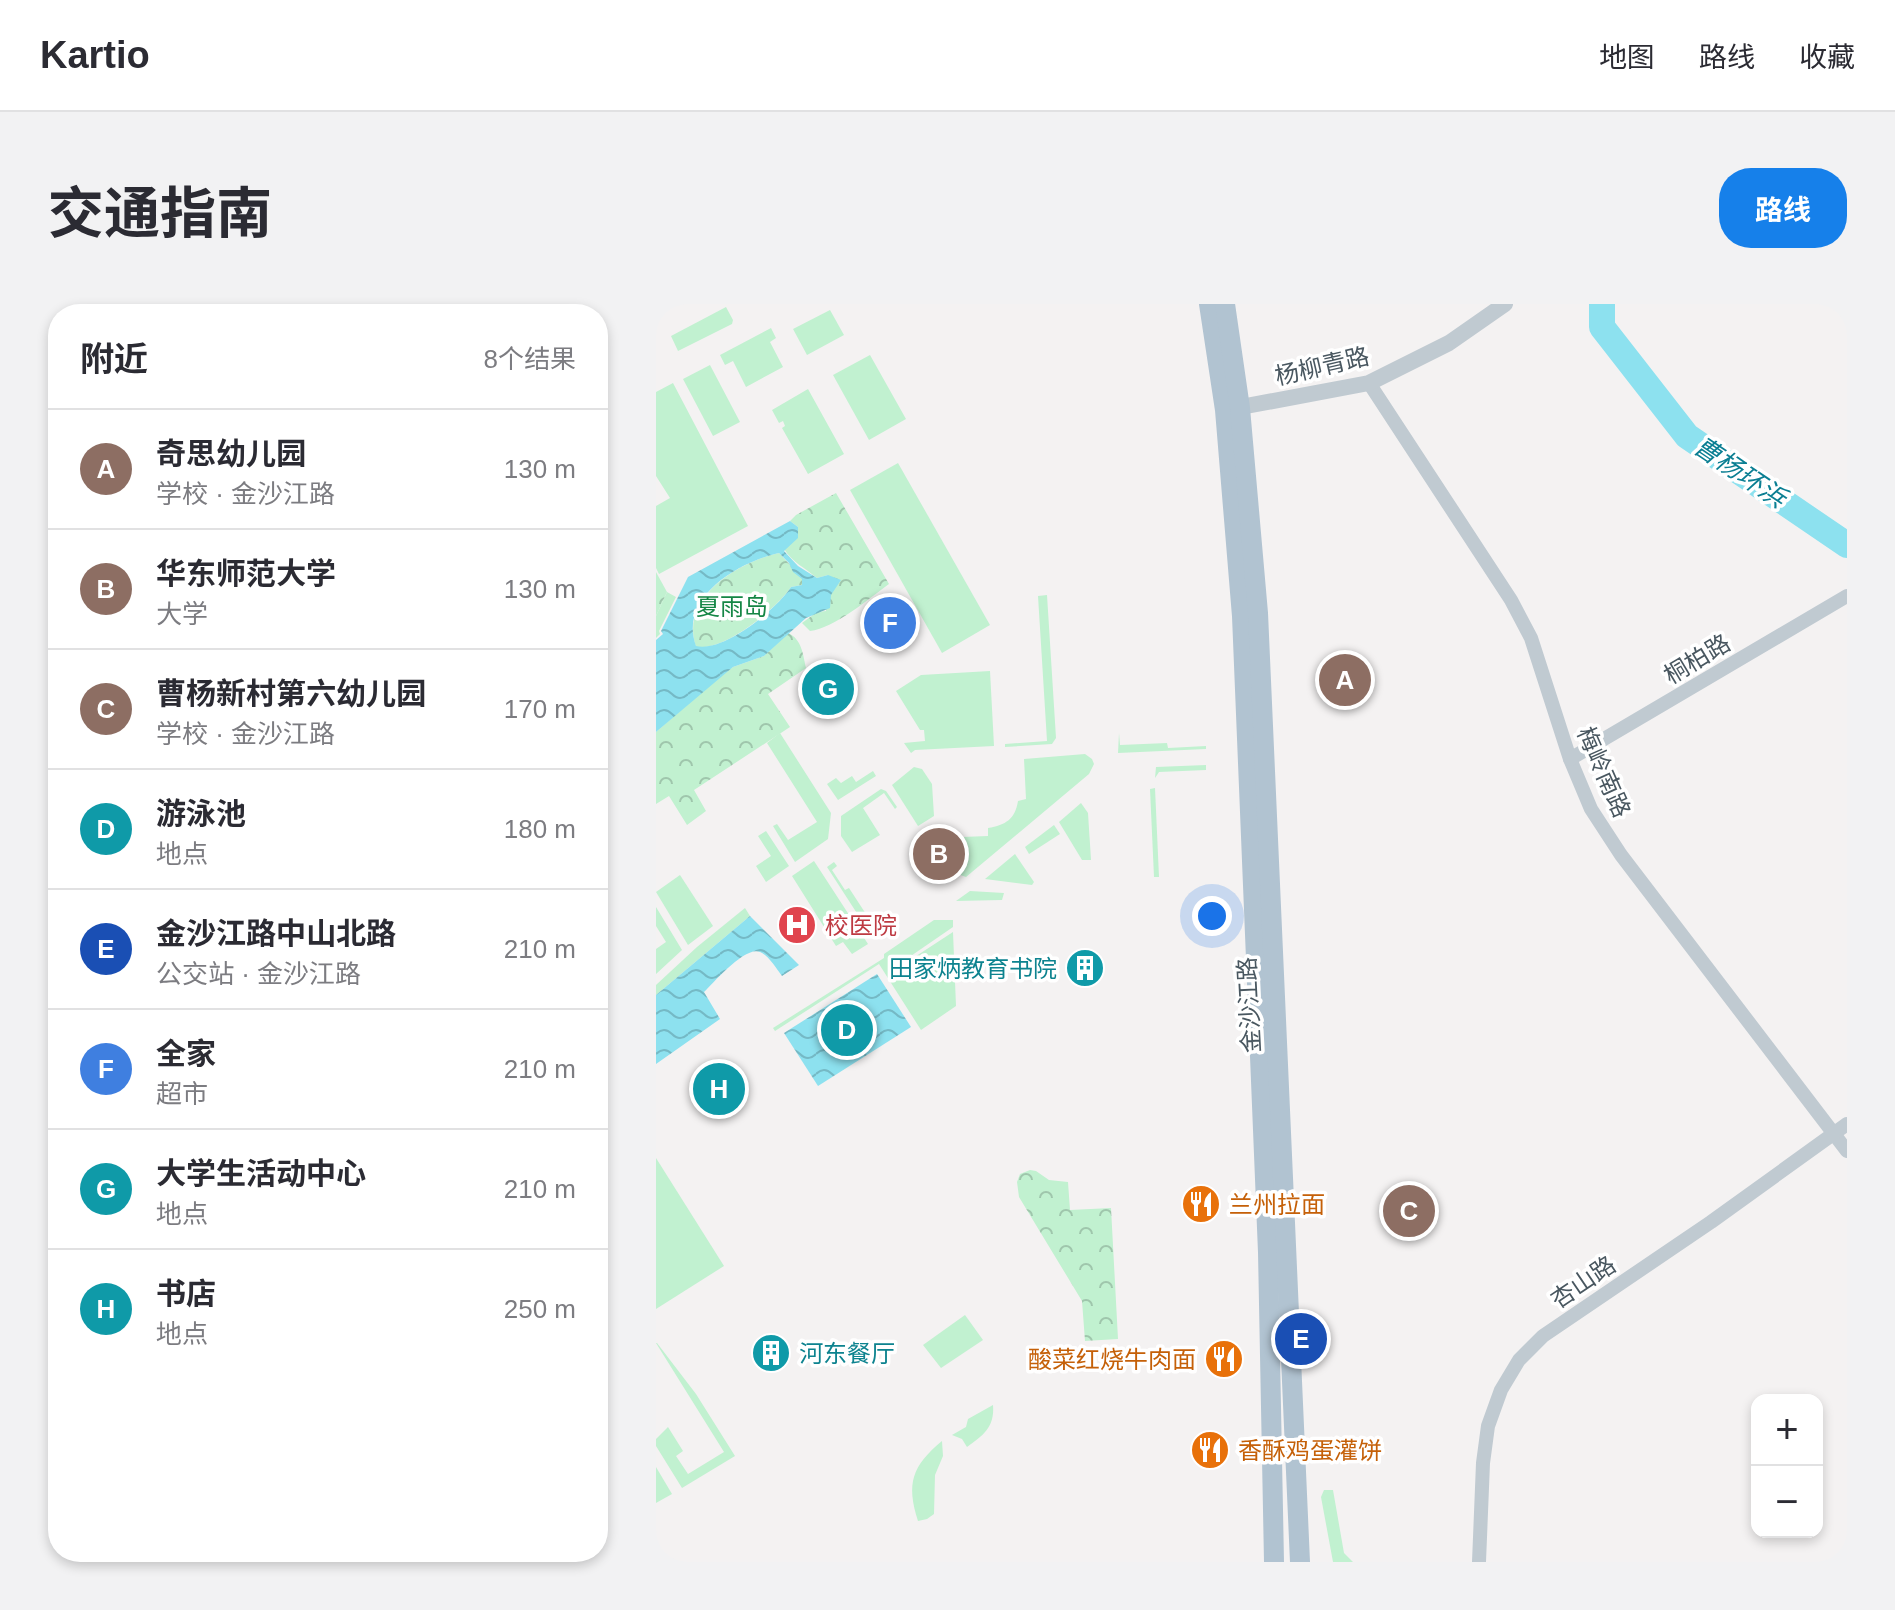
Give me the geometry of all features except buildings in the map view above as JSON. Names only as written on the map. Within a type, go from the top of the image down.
[{"type":"main road","name":"金沙江路","points":[[1209,304],[1232,409],[1258,613],[1300,1562]]},
{"type":"main road","name":"金沙江路","points":[[1225,304],[1249,755],[1268,1252],[1274,1562]]},
{"type":"street","name":"杨柳青路","points":[[1232,409],[1369,383],[1449,343],[1505,304]]},
{"type":"street","name":"梅岭南路","points":[[1369,383],[1511,600],[1531,638],[1570,759],[1591,809],[1621,855],[1841,1129],[1847,1151]]},
{"type":"street","name":"桐柏路","points":[[1570,759],[1847,596]]},
{"type":"street","name":"杏山路","points":[[1479,1562],[1483,1463],[1488,1426],[1501,1390],[1519,1360],[1543,1336],[1841,1129]]},
{"type":"green space","points":[[726,307],[732,324],[678,351],[671,336]]},
{"type":"green space","points":[[830,310],[844,335],[807,355],[793,329]]},
{"type":"green space","points":[[771,328],[776,338],[770,342],[783,367],[746,387],[733,361],[725,365],[720,355]]},
{"type":"green space","points":[[870,355],[906,419],[869,440],[833,375]]},
{"type":"green space","points":[[710,365],[740,422],[713,436],[683,379]]},
{"type":"green space","points":[[673,383],[748,526],[659,574],[656,568],[656,506],[670,498],[656,476],[656,392]]},
{"type":"green space","points":[[808,389],[844,454],[808,474],[782,428],[785,426],[783,421],[779,423],[772,410]]},
{"type":"green space","points":[[898,463],[990,625],[942,653],[850,490]]},
{"type":"green space","points":[[836,493],[889,584],[840,619],[810,631],[802,623],[817,612],[826,611],[828,575],[817,578],[784,549],[798,527],[790,521]]},
{"type":"green space","name":"夏雨岛","points":[[779,553],[803,579],[802,585],[791,587],[762,617],[734,636],[708,647],[696,647],[693,629],[696,612],[704,598],[716,585],[747,564]]},
{"type":"green space","points":[[656,572],[667,592],[656,616]]},
{"type":"green space","points":[[667,592],[676,597],[656,638],[656,616]]},
{"type":"green space","points":[[1047,595],[1056,738],[1052,744],[1005,747],[1005,744],[1047,741],[1038,596]]},
{"type":"green space","points":[[788,633],[799,643],[806,668],[768,694],[790,727],[694,790],[706,811],[687,825],[669,796],[656,804],[656,732],[733,667],[764,656]]},
{"type":"green space","points":[[990,671],[994,746],[915,750],[911,753],[904,743],[925,741],[924,730],[920,730],[896,691],[921,675]]},
{"type":"green space","points":[[780,733],[831,813],[828,839],[795,862],[773,826],[777,824],[788,840],[817,822],[767,743]]},
{"type":"green space","points":[[1119,733],[1120,745],[1167,743],[1168,748],[1206,746],[1206,749],[1118,753]]},
{"type":"green space","points":[[1085,754],[1094,764],[1089,774],[966,877],[953,871],[937,854],[962,837],[988,836],[988,828],[1005,823],[1012,817],[1018,801],[1026,799],[1024,759]]},
{"type":"green space","points":[[1206,765],[1206,770],[1159,772],[1155,778],[1156,767]]},
{"type":"green space","points":[[914,767],[922,769],[932,784],[934,816],[918,826],[892,785]]},
{"type":"green space","points":[[873,771],[876,776],[838,800],[827,784],[836,778],[841,783],[852,776],[856,782]]},
{"type":"green space","points":[[1155,788],[1159,877],[1154,877],[1150,789]]},
{"type":"green space","points":[[881,789],[886,791],[897,807],[895,809],[884,793],[863,808],[880,835],[852,852],[841,836],[841,816]]},
{"type":"green space","points":[[1081,803],[1088,813],[1091,860],[1082,860],[1059,822]]},
{"type":"green space","points":[[1054,825],[1060,834],[1029,854],[1025,847]]},
{"type":"green space","points":[[766,831],[789,866],[766,882],[756,866],[771,856],[758,836]]},
{"type":"green space","points":[[1015,854],[1034,882],[1032,885],[985,879]]},
{"type":"green space","points":[[814,861],[868,944],[852,954],[843,942],[836,946],[792,876]]},
{"type":"green space","points":[[834,862],[837,866],[832,870],[845,890],[849,888],[879,934],[873,938],[827,867]]},
{"type":"green space","points":[[680,875],[713,926],[688,945],[656,892]]},
{"type":"green space","points":[[970,891],[1004,893],[1002,900],[956,901]]},
{"type":"green space","points":[[656,907],[682,950],[656,974],[656,949],[666,942],[656,926]]},
{"type":"green space","points":[[745,908],[750,916],[656,995],[656,985]]},
{"type":"green space","points":[[934,920],[953,920],[953,927],[905,960],[907,962],[953,932],[956,1006],[921,1030],[879,964],[775,1031],[773,1028],[884,958],[884,954]]},
{"type":"green space","points":[[656,1158],[724,1266],[656,1309]]},
{"type":"green space","points":[[1030,1170],[1049,1180],[1068,1182],[1070,1210],[1111,1208],[1118,1339],[1085,1341],[1082,1301],[1019,1197],[1017,1182],[1020,1174]]},
{"type":"green space","points":[[965,1315],[983,1340],[941,1368],[923,1345]]},
{"type":"green space","points":[[656,1343],[696,1394],[735,1456],[682,1488],[656,1446],[656,1439],[668,1427],[683,1451],[676,1456],[688,1474],[724,1452]]},
{"type":"green space","points":[[993,1405],[990,1425],[973,1443],[967,1447],[962,1439],[952,1435],[966,1427],[968,1419]]},
{"type":"green space","points":[[942,1441],[943,1456],[935,1475],[934,1514],[918,1521],[912,1496],[914,1476],[924,1459]]},
{"type":"green space","points":[[656,1467],[672,1494],[656,1503]]},
{"type":"green space","points":[[1324,1490],[1333,1490],[1344,1553],[1353,1562],[1333,1562],[1321,1497]]},
{"type":"water","points":[[790,521],[798,527],[798,538],[784,551],[798,566],[817,578],[828,575],[841,580],[831,595],[830,608],[806,618],[764,656],[733,667],[656,732],[656,640],[663,634],[661,631],[688,577]],"holes":[[[779,553],[793,572],[802,579],[802,585],[791,587],[762,617],[734,636],[720,643],[696,646],[693,628],[696,612],[716,584],[747,564]]]},
{"type":"water","points":[[750,916],[799,965],[782,976],[760,952],[754,951],[739,959],[704,992],[720,1019],[656,1064],[656,995]]},
{"type":"water","points":[[877,974],[911,1027],[818,1086],[784,1033]]},
{"type":"waterway","name":"曹杨环浜","points":[[1602,304],[1602,327],[1687,436],[1847,545]]},
{"type":"place","name":"全家","points":[[890,623]]},
{"type":"place","name":"奇思幼儿园","points":[[1345,680]]},
{"type":"place","name":"大学生活动中心","points":[[828,689]]},
{"type":"place","name":"华东师范大学","points":[[939,854]]},
{"type":"place","name":"校医院","points":[[797,925]]},
{"type":"place","name":"田家炳教育书院","points":[[1085,968]]},
{"type":"place","name":"游泳池","points":[[847,1030]]},
{"type":"place","name":"书店","points":[[719,1089]]},
{"type":"place","name":"兰州拉面","points":[[1201,1204]]},
{"type":"place","name":"曹杨新村第六幼儿园","points":[[1409,1211]]},
{"type":"place","name":"金沙江路中山北路","points":[[1301,1339]]},
{"type":"place","name":"河东餐厅","points":[[771,1353]]},
{"type":"place","name":"酸菜红烧牛肉面","points":[[1224,1359]]},
{"type":"place","name":"香酥鸡蛋灌饼","points":[[1210,1450]]}]
